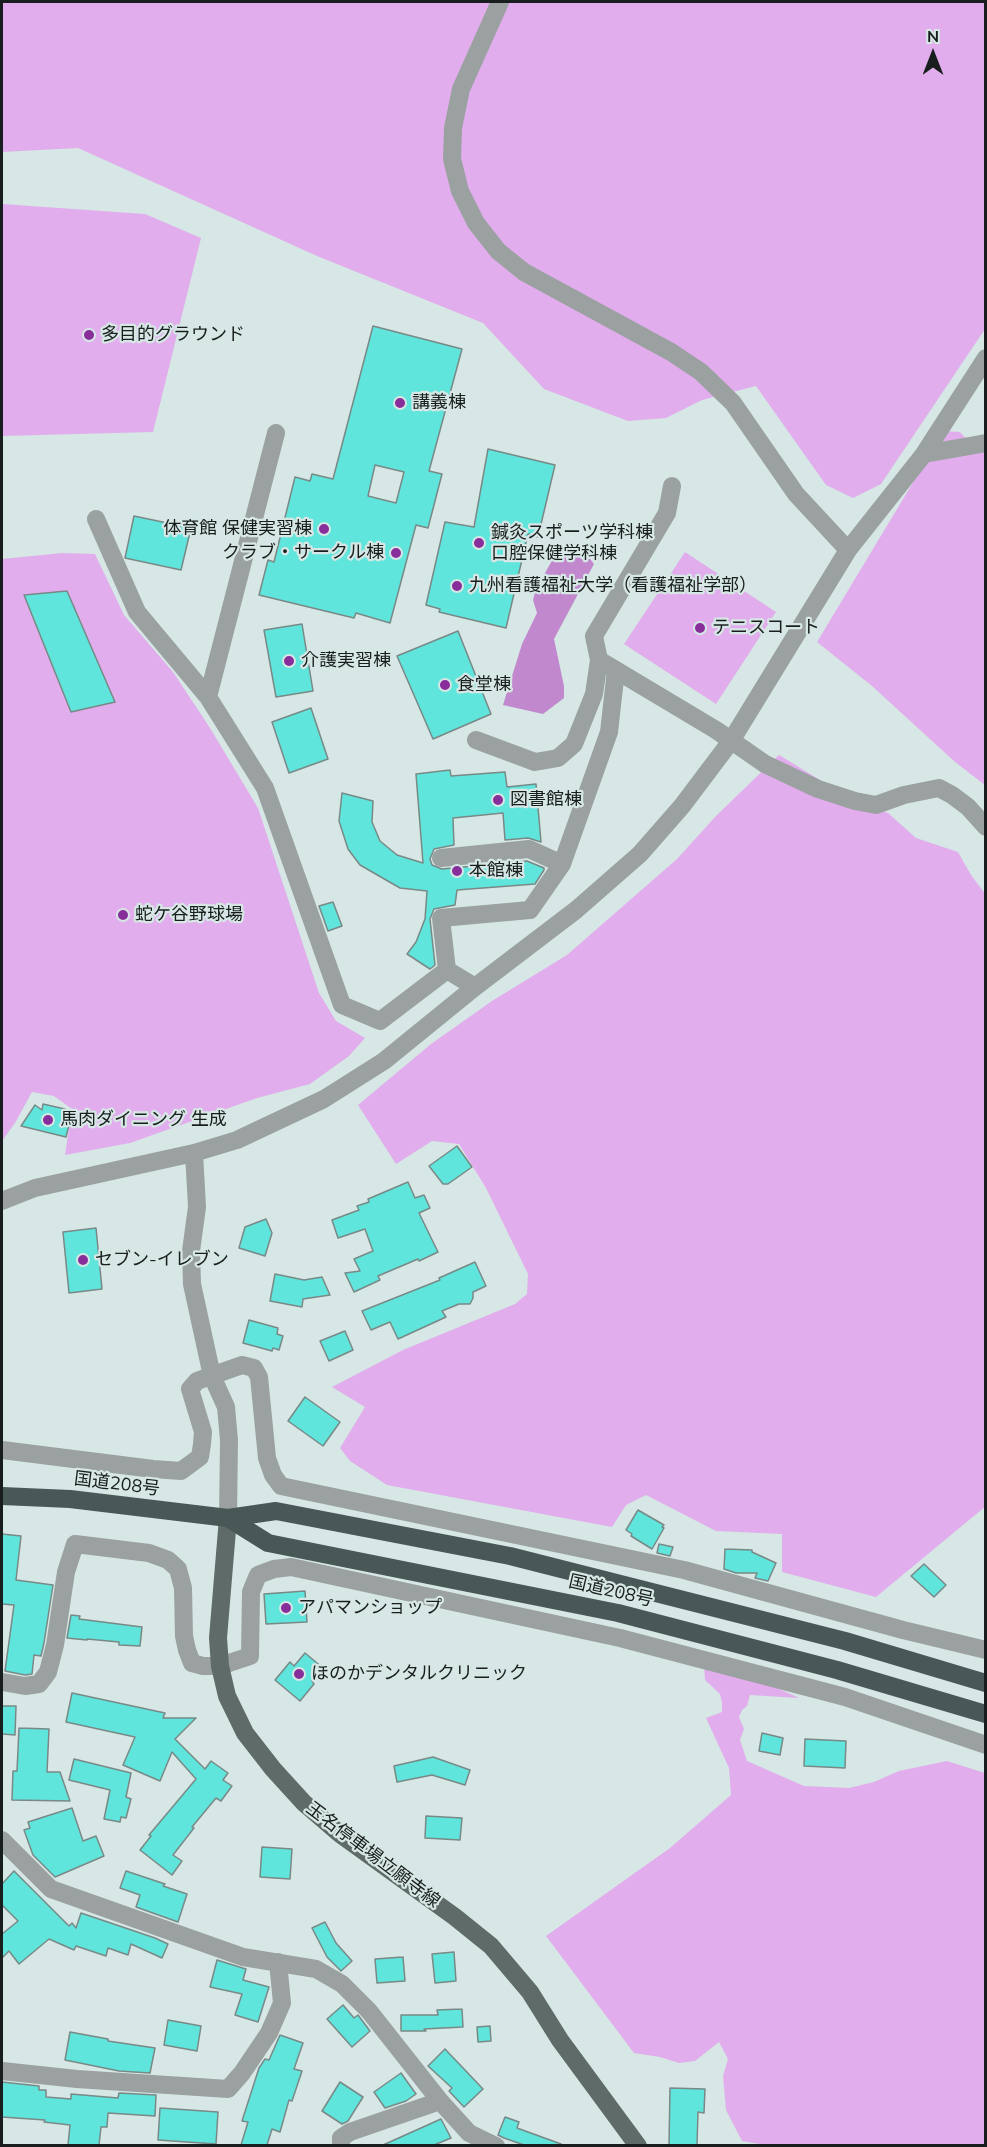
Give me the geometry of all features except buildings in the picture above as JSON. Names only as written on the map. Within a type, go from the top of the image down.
[{"type":"highway","name":"国道208号","points":[[2,1496],[70,1499],[228,1518],[276,1511],[510,1556],[845,1641],[986,1683]]},
{"type":"highway","name":"国道208号","points":[[228,1518],[268,1543],[618,1613],[837,1670],[986,1714]]},
{"type":"main road","name":"玉名停車場立願寺線","points":[[228,1518],[218,1638],[220,1666],[227,1696],[245,1733],[304,1803],[339,1834],[491,1946],[530,1992],[560,2040],[638,2145]]},
{"type":"street","points":[[500,2],[461,89],[453,128],[452,159],[460,191],[476,223],[498,251],[524,272],[671,352],[701,372],[733,403],[796,494],[848,550]]},
{"type":"street","points":[[2,1201],[35,1188],[194,1153],[237,1140],[324,1100],[384,1061],[475,987],[576,910],[640,854],[682,806],[731,741],[848,550],[924,454],[986,358]]},
{"type":"street","points":[[208,697],[276,433]]},
{"type":"street","points":[[924,454],[986,443]]},
{"type":"street","points":[[476,740],[535,762],[558,758],[574,744],[594,694],[600,660],[594,636],[667,513],[672,486]]},
{"type":"street","points":[[96,519],[137,612],[208,697],[265,788],[342,1005],[380,1021],[447,970]]},
{"type":"street","points":[[600,660],[716,730],[778,771],[818,789],[876,805],[904,795],[939,788],[968,807],[986,827]]},
{"type":"street","points":[[447,970],[441,918],[530,910],[562,864],[609,732],[616,670]]},
{"type":"street","points":[[441,858],[529,849],[562,864]]},
{"type":"street","points":[[447,970],[475,987]]},
{"type":"street","points":[[194,1153],[197,1207],[191,1251],[192,1284],[212,1376],[226,1407],[229,1440],[228,1518]]},
{"type":"street","points":[[2,1450],[181,1471],[200,1457],[202,1444],[202,1432],[190,1389],[197,1382],[242,1365],[254,1368],[259,1377],[267,1458],[273,1475],[281,1486],[684,1570],[903,1630],[986,1650]]},
{"type":"street","points":[[2,1683],[25,1686],[39,1684],[48,1672],[55,1645],[66,1572],[75,1544],[149,1553],[168,1560],[178,1569],[183,1588],[184,1636],[192,1663],[204,1666],[220,1666],[250,1656],[252,1592],[258,1575],[274,1569],[291,1567],[620,1638],[845,1697],[986,1745]]},
{"type":"street","points":[[2,1840],[51,1889],[243,1957],[315,1969],[342,1984],[369,2011],[440,2102],[469,2133],[496,2145]]},
{"type":"street","points":[[2,2071],[77,2079],[228,2089],[242,2073],[269,2033],[282,2003],[278,1962]]},
{"type":"street","points":[[341,2145],[341,2138],[350,2132],[440,2102]]},
{"type":"shaded area","points":[[2,2],[985,2],[985,329],[881,484],[853,498],[826,485],[756,386],[702,400],[666,418],[628,421],[544,389],[483,323],[317,256],[78,148],[2,152]]},
{"type":"shaded area","name":"多目的グラウンド","points":[[2,204],[145,214],[201,238],[153,432],[2,436]]},
{"type":"shaded area","points":[[944,431],[960,432],[972,445],[985,440],[985,785],[955,762],[872,686],[817,642]]},
{"type":"shaded area","points":[[570,546],[583,550],[594,564],[554,639],[564,686],[564,698],[543,714],[503,705],[522,644],[537,613],[533,600],[536,589],[554,557]]},
{"type":"shaded area","name":"テニスコート","points":[[685,552],[776,612],[716,704],[624,644]]},
{"type":"shaded area","points":[[62,553],[95,554],[124,615],[173,672],[210,728],[258,808],[319,993],[336,1021],[365,1038],[349,1056],[310,1084],[257,1098],[130,1143],[65,1155],[72,1109],[54,1096],[32,1092],[2,1141],[2,559]]},
{"type":"shaded area","points":[[779,755],[861,805],[888,813],[916,838],[958,852],[986,895],[986,1506],[876,1597],[782,1572],[782,1534],[716,1531],[646,1495],[626,1505],[612,1527],[387,1485],[350,1461],[340,1448],[365,1407],[332,1387],[403,1350],[515,1304],[527,1294],[528,1274],[486,1188],[459,1144],[432,1141],[396,1164],[358,1105],[431,1044],[492,1001],[567,955],[677,859],[716,816]]},
{"type":"shaded area","points":[[704,1665],[777,1688],[799,1698],[750,1695],[747,1706],[739,1717],[744,1729],[740,1740],[747,1761],[804,1786],[849,1788],[874,1782],[899,1771],[947,1761],[985,1773],[985,2145],[771,2146],[742,2141],[726,2110],[723,2076],[728,2059],[719,2042],[695,2061],[679,2063],[634,2053],[546,1936],[670,1848],[731,1795],[729,1768],[706,1718],[722,1712],[722,1703],[720,1694],[705,1680]]},
{"type":"place","name":"多目的グラウンド","points":[[89,335]]},
{"type":"place","name":"講義棟","points":[[400,403]]},
{"type":"place","name":"体育館 保健実習棟","points":[[324,529]]},
{"type":"place","name":"鍼灸スポーツ学科棟 口腔保健学科棟","points":[[479,543]]},
{"type":"place","name":"クラブ・サークル棟","points":[[396,553]]},
{"type":"place","name":"九州看護福祉大学（看護福祉学部）","points":[[457,586]]},
{"type":"place","name":"テニスコート","points":[[700,628]]},
{"type":"place","name":"介護実習棟","points":[[289,661]]},
{"type":"place","name":"食堂棟","points":[[445,685]]},
{"type":"place","name":"図書館棟","points":[[498,800]]},
{"type":"place","name":"本館棟","points":[[457,871]]},
{"type":"place","name":"蛇ケ谷野球場","points":[[123,915]]},
{"type":"place","name":"馬肉ダイニング 生成","points":[[48,1120]]},
{"type":"place","name":"セブン-イレブン","points":[[83,1260]]},
{"type":"place","name":"アパマンショップ","points":[[286,1608]]},
{"type":"place","name":"ほのかデンタルクリニック","points":[[299,1674]]}]
